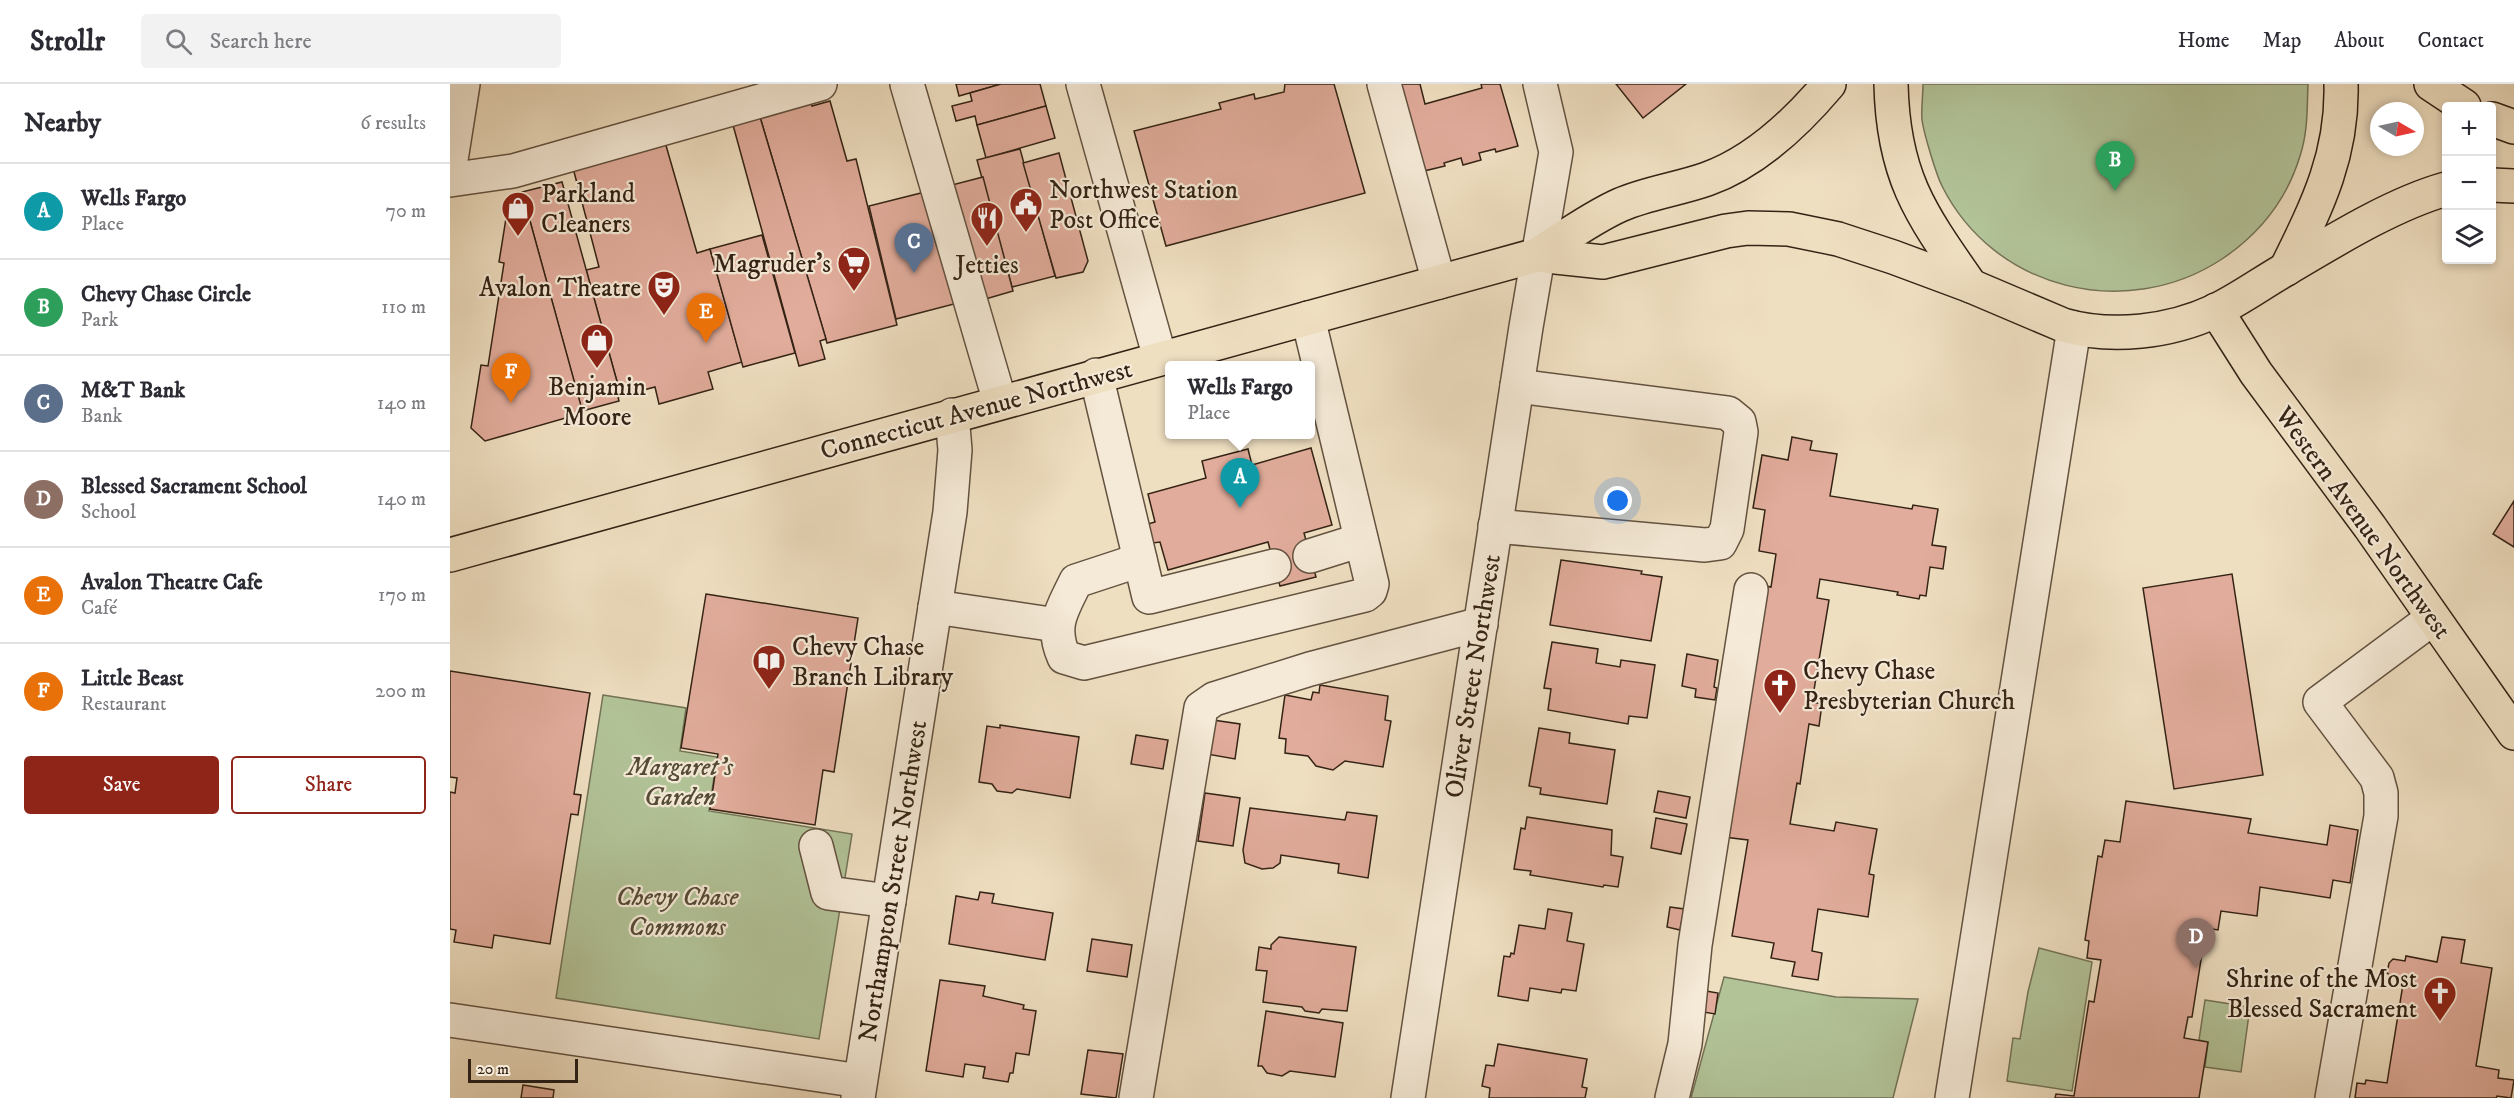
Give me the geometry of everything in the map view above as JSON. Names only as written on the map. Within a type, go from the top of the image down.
[{"type":"main road","name":"Connecticut Avenue Northwest","points":[[450,555],[1537,255],[1620,205],[1708,179],[1729,170],[1764,147],[1805,110],[1829,84]]},
{"type":"main road","points":[[1891,84],[1893,124],[1900,162],[1907,180],[1923,216],[1971,286]]},
{"type":"main road","points":[[2286,268],[2317,206],[2332,165],[2340,117],[2341,84]]},
{"type":"main road","points":[[2431,84],[2458,102]]},
{"type":"main road","points":[[2496,120],[2514,127]]},
{"type":"main road","points":[[2496,185],[2514,186]]},
{"type":"main road","name":"Connecticut Avenue Northwest","points":[[1537,255],[1603,262],[1726,231],[1768,227],[1789,229],[1838,240],[1971,286],[2046,319],[2074,328],[2136,332],[2189,322],[2216,310],[2286,268],[2410,201],[2442,190]]},
{"type":"main road","name":"Western Avenue Northwest","points":[[2216,310],[2256,373],[2514,733]]},
{"type":"street","points":[[452,147],[463,84]]},
{"type":"street","points":[[450,180],[513,171],[820,84]]},
{"type":"street","points":[[907,84],[1000,402]]},
{"type":"street","points":[[1384,84],[1439,282]]},
{"type":"street","name":"Oliver Street Northwest","points":[[1408,1098],[1537,255],[1557,152],[1540,84]]},
{"type":"street","points":[[1085,85],[1160,358]]},
{"type":"street","points":[[1140,560],[1076,581],[1058,618],[1057,641],[1064,657],[1084,663],[1365,595],[1370,591],[1372,584],[1308,318]]},
{"type":"street","points":[[1952,1098],[2074,328]]},
{"type":"street","points":[[1096,375],[1149,597],[1274,566]]},
{"type":"street","points":[[1496,526],[1705,545],[1720,543],[1727,529],[1741,432],[1739,422],[1728,413],[1517,386]]},
{"type":"street","name":"Northampton Street Northwest","points":[[859,1089],[954,484],[955,450],[952,415]]},
{"type":"street","points":[[1310,556],[1361,540]]},
{"type":"street","points":[[1672,1098],[1685,1044],[1695,945],[1751,590]]},
{"type":"street","points":[[935,607],[1057,625]]},
{"type":"street","points":[[2332,1098],[2381,816],[2381,793],[2377,778],[2320,702],[2433,618]]},
{"type":"street","points":[[1136,1098],[1201,708],[1214,699],[1310,669],[1480,624]]},
{"type":"street","points":[[816,846],[828,893],[889,901]]},
{"type":"street","points":[[450,1020],[859,1089]]},
{"type":"green space","points":[[1923,84],[2308,84],[2306,129],[2303,147],[2288,187],[2260,227],[2235,249],[2222,259],[2185,278],[2145,289],[2105,291],[2066,285],[2028,271],[1994,250],[1965,222],[1942,186],[1930,154],[1922,120]]},
{"type":"green space","name":"Chevy Chase Commons","points":[[603,695],[686,708],[680,751],[717,757],[709,811],[852,834],[819,1039],[556,998]]},
{"type":"green space","points":[[2039,948],[2092,962],[2072,1091],[2007,1081],[2013,1038],[2020,1039]]},
{"type":"green space","points":[[1724,977],[1836,997],[1918,999],[1893,1098],[1691,1098]]},
{"type":"green space","points":[[2205,1000],[2250,1007],[2241,1072],[2205,1067],[2208,1042],[2199,1040]]},
{"type":"building","points":[[956,84],[1001,84],[959,96]]},
{"type":"building","points":[[1001,84],[1040,84],[1046,106],[977,125],[975,116],[956,121],[952,106],[972,101],[970,93]]},
{"type":"building","points":[[1285,84],[1334,84],[1365,193],[1166,246],[1134,131],[1221,109],[1219,103],[1254,94],[1255,99],[1284,92]]},
{"type":"building","points":[[1400,84],[1420,84],[1425,104],[1482,88],[1481,84],[1500,84],[1518,146],[1496,152],[1495,149],[1479,153],[1481,160],[1463,165],[1461,158],[1444,163],[1445,166],[1424,171]]},
{"type":"building","points":[[1616,84],[1686,84],[1643,118]]},
{"type":"building","points":[[830,101],[847,161],[856,159],[897,325],[827,343],[760,117],[811,103],[812,106]]},
{"type":"building","points":[[1046,106],[1055,138],[986,158],[977,125]]},
{"type":"building","points":[[760,117],[826,339],[820,341],[825,359],[799,366],[733,125]]},
{"type":"building","name":"Avalon Theatre","points":[[665,142],[697,253],[710,249],[742,362],[708,372],[713,389],[659,404],[655,387],[621,396],[586,270],[599,267],[573,168]]},
{"type":"building","points":[[1020,149],[1055,276],[1012,287],[977,160]]},
{"type":"building","points":[[1059,153],[1088,261],[1083,272],[1056,278],[1023,163]]},
{"type":"building","points":[[983,177],[1013,291],[982,300],[952,185]]},
{"type":"building","points":[[562,182],[621,396],[618,397],[619,401],[582,411],[522,192]]},
{"type":"building","points":[[522,192],[583,413],[485,441],[471,428],[481,365],[488,366],[504,263],[499,262],[508,206],[513,207],[515,195]]},
{"type":"building","points":[[925,192],[954,304],[896,319],[869,206]]},
{"type":"building","points":[[762,235],[795,353],[743,367],[710,249]]},
{"type":"building","name":"Chevy Chase Presbyterian Church","points":[[1792,437],[1812,441],[1810,450],[1837,454],[1830,496],[1912,509],[1913,505],[1938,509],[1932,545],[1946,547],[1943,569],[1930,567],[1926,596],[1920,595],[1919,599],[1897,595],[1898,592],[1820,579],[1817,598],[1829,600],[1812,702],[1822,704],[1819,726],[1809,724],[1800,784],[1797,783],[1790,824],[1834,831],[1836,822],[1877,829],[1869,874],[1874,875],[1868,917],[1818,909],[1812,951],[1822,953],[1818,980],[1792,976],[1795,962],[1771,958],[1774,943],[1732,936],[1748,840],[1724,837],[1761,585],[1771,587],[1776,554],[1759,551],[1765,510],[1753,508],[1762,455],[1788,460]]},
{"type":"building","points":[[1311,448],[1332,525],[1304,533],[1316,577],[1280,586],[1268,542],[1168,570],[1160,542],[1153,543],[1148,524],[1155,522],[1148,494],[1206,478],[1202,461],[1248,449],[1252,465]]},
{"type":"building","points":[[2514,501],[2514,547],[2493,534]]},
{"type":"building","points":[[1561,560],[1642,571],[1641,574],[1662,577],[1651,641],[1550,625]]},
{"type":"building","points":[[2232,574],[2263,775],[2174,789],[2143,588]]},
{"type":"building","points":[[706,594],[858,618],[834,772],[823,770],[815,825],[710,809],[718,754],[681,748]]},
{"type":"building","points":[[1552,642],[1598,649],[1596,663],[1620,667],[1621,660],[1655,665],[1647,718],[1629,716],[1628,724],[1548,710],[1551,689],[1544,688]]},
{"type":"building","points":[[1687,654],[1718,660],[1714,687],[1717,688],[1715,700],[1695,697],[1696,689],[1682,686]]},
{"type":"building","points":[[450,671],[590,693],[574,794],[581,795],[578,815],[571,814],[550,944],[494,935],[492,948],[454,942],[456,930],[450,929],[450,792],[455,793],[457,778],[450,777]]},
{"type":"building","points":[[1320,685],[1388,696],[1385,720],[1391,721],[1383,767],[1345,761],[1333,770],[1316,766],[1308,756],[1285,753],[1286,739],[1279,738],[1285,695],[1311,700],[1313,692],[1319,693]]},
{"type":"building","points":[[1206,719],[1240,724],[1235,759],[1201,753]]},
{"type":"building","points":[[1000,725],[1079,737],[1070,798],[1017,789],[1012,793],[997,791],[992,784],[979,782],[987,726],[1000,728]]},
{"type":"building","points":[[1539,728],[1570,733],[1569,743],[1615,750],[1607,804],[1540,794],[1541,788],[1529,786]]},
{"type":"building","points":[[1136,735],[1168,740],[1163,769],[1131,764]]},
{"type":"building","points":[[1658,791],[1690,797],[1686,818],[1654,812]]},
{"type":"building","points":[[1205,793],[1240,798],[1233,846],[1198,841]]},
{"type":"building","points":[[2126,801],[2251,819],[2248,833],[2327,845],[2330,825],[2358,830],[2350,883],[2333,880],[2330,898],[2260,887],[2257,916],[2221,911],[2218,930],[2206,928],[2192,1017],[2188,1017],[2184,1038],[2208,1042],[2199,1098],[2055,1098],[2056,1094],[2074,1096],[2089,1001],[2094,1002],[2101,960],[2087,958],[2089,941],[2085,940],[2098,856],[2102,857],[2105,840],[2120,842]]},
{"type":"building","points":[[1250,808],[1345,820],[1347,812],[1377,816],[1368,878],[1338,873],[1339,864],[1281,855],[1280,863],[1273,868],[1262,869],[1245,863],[1243,850]]},
{"type":"building","points":[[1527,817],[1612,830],[1611,855],[1623,857],[1618,887],[1604,885],[1603,887],[1530,875],[1531,871],[1514,869],[1521,828],[1525,829]]},
{"type":"building","points":[[1656,818],[1687,824],[1681,854],[1651,848]]},
{"type":"building","points":[[980,892],[994,894],[992,903],[1053,913],[1045,960],[949,944],[956,896],[978,900]]},
{"type":"building","points":[[1670,907],[1684,909],[1680,930],[1667,927]]},
{"type":"building","points":[[1548,909],[1572,913],[1567,941],[1584,944],[1576,991],[1562,989],[1561,993],[1530,988],[1528,1001],[1498,996],[1504,956],[1510,957],[1511,953],[1514,954],[1519,925],[1545,929]]},
{"type":"building","points":[[1279,937],[1356,947],[1347,1011],[1322,1009],[1319,1013],[1305,1011],[1302,1007],[1263,1002],[1267,971],[1256,970],[1259,947],[1271,949],[1271,945]]},
{"type":"building","name":"Shrine of the Most Blessed Sacrament","points":[[2442,937],[2465,940],[2461,963],[2492,968],[2476,1066],[2499,1070],[2498,1078],[2514,1080],[2511,1098],[2497,1096],[2496,1098],[2355,1098],[2357,1083],[2365,1084],[2366,1080],[2387,1083],[2404,978],[2387,973],[2389,963],[2393,959],[2405,961],[2406,956],[2437,962]]},
{"type":"building","points":[[1092,939],[1132,945],[1127,977],[1087,971]]},
{"type":"building","points":[[940,980],[985,986],[983,996],[1024,1005],[1023,1009],[1036,1011],[1029,1055],[1016,1053],[1013,1073],[1010,1073],[1008,1082],[983,1078],[985,1067],[965,1064],[963,1077],[926,1071]]},
{"type":"building","points":[[1706,991],[1718,993],[1715,1014],[1703,1012]]},
{"type":"building","points":[[1266,1011],[1343,1023],[1335,1077],[1290,1071],[1282,1076],[1267,1073],[1262,1066],[1258,1066]]},
{"type":"building","points":[[1498,1044],[1587,1059],[1582,1087],[1587,1088],[1585,1098],[1489,1098],[1490,1088],[1482,1086],[1486,1065],[1494,1066]]},
{"type":"building","points":[[1088,1050],[1123,1054],[1116,1098],[1081,1094]]},
{"type":"building","points":[[523,1085],[554,1090],[553,1098],[521,1098]]},
{"type":"place","name":"Chevy Chase Circle","points":[[2115,191]]},
{"type":"place","name":"Northwest Station Post Office","points":[[1026,233]]},
{"type":"place","name":"Parkland Cleaners","points":[[518,237]]},
{"type":"place","name":"Jetties","points":[[987,247]]},
{"type":"place","name":"M&T Bank","points":[[914,273]]},
{"type":"place","name":"Magruder's","points":[[854,292]]},
{"type":"place","name":"Avalon Theatre","points":[[664,316]]},
{"type":"place","name":"Avalon Theatre Cafe","points":[[706,343]]},
{"type":"place","name":"Benjamin Moore","points":[[597,369]]},
{"type":"place","name":"Little Beast","points":[[511,403]]},
{"type":"place","name":"Wells Fargo","points":[[1240,508]]},
{"type":"place","name":"Chevy Chase Branch Library","points":[[769,690]]},
{"type":"place","name":"Chevy Chase Presbyterian Church","points":[[1780,714]]},
{"type":"place","name":"Blessed Sacrament School","points":[[2196,968]]},
{"type":"place","name":"Shrine of the Most Blessed Sacrament","points":[[2440,1022]]},
{"type":"park label","name":"Margaret's Garden","points":[[680,781]]}]
